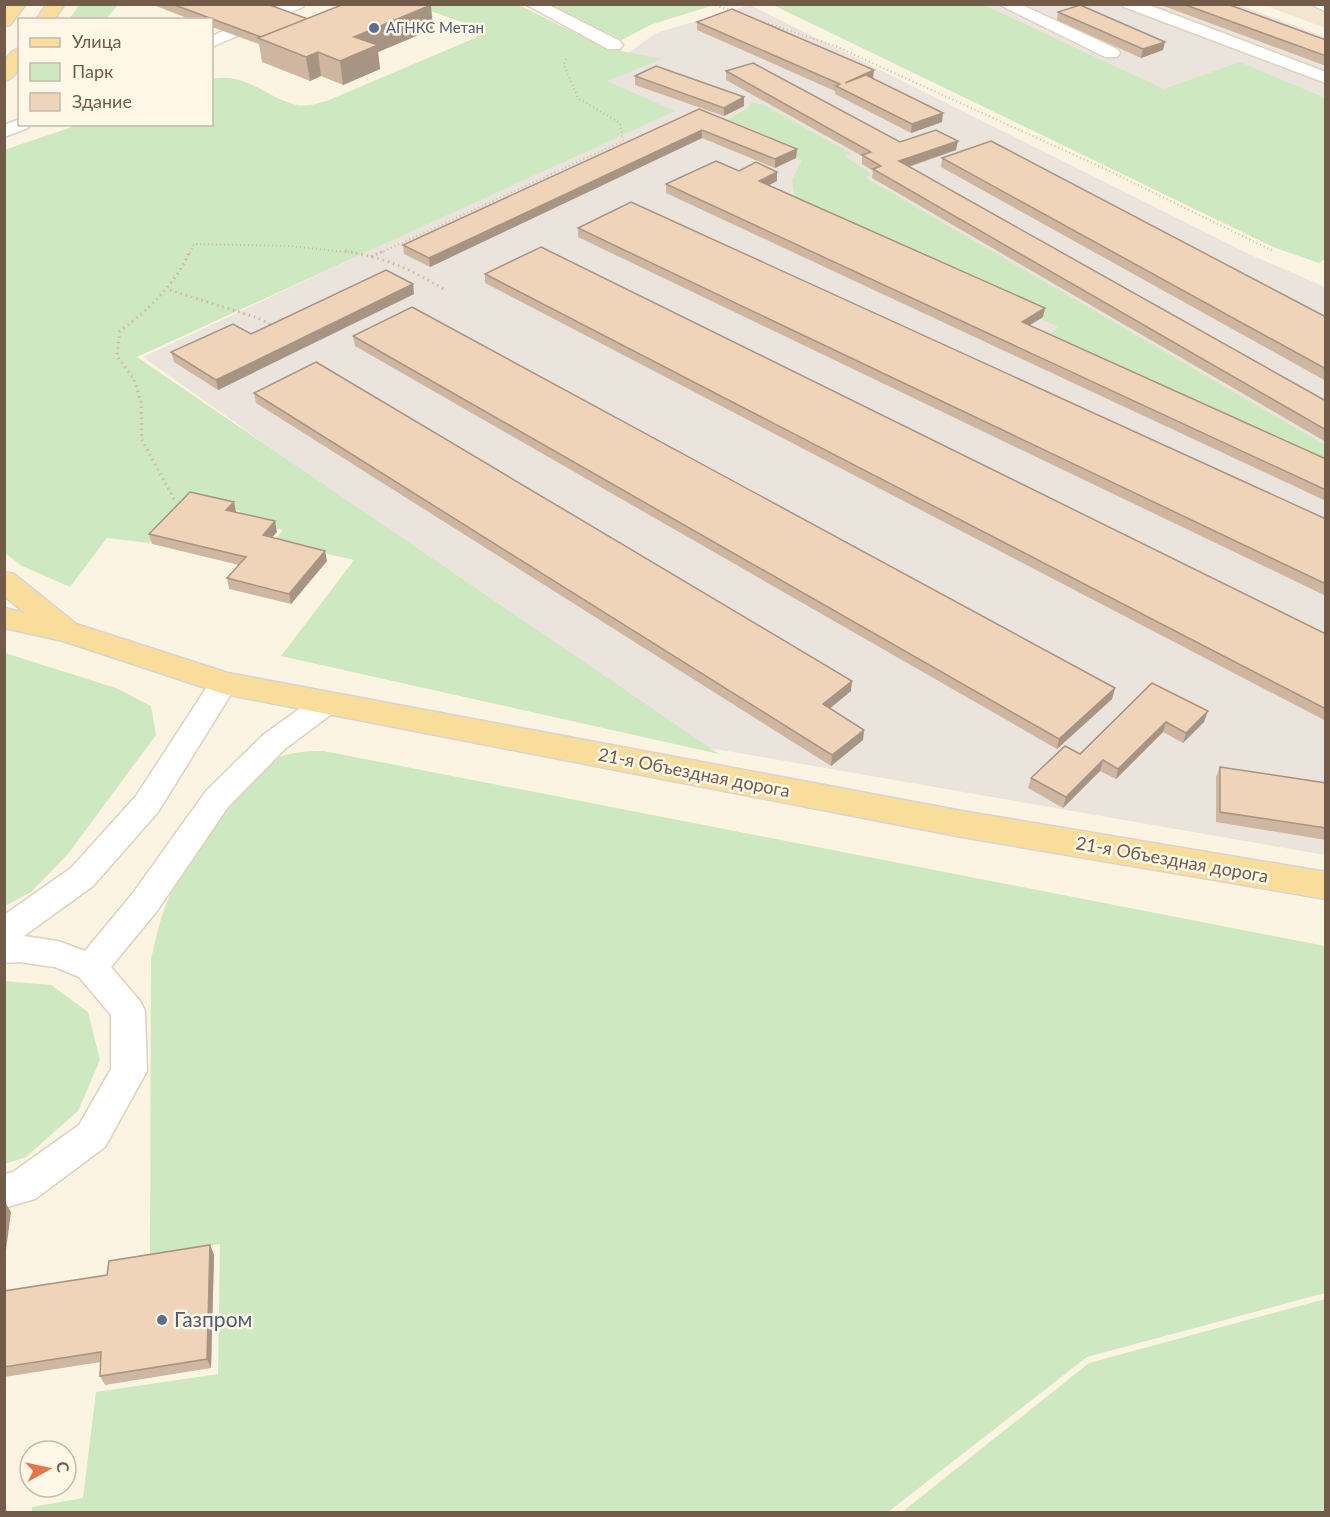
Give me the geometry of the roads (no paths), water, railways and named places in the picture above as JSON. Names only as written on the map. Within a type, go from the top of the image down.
[{"type":"main road","points":[[4,21],[17,4]]},
{"type":"main road","points":[[46,18],[56,4]]},
{"type":"main road","points":[[4,75],[18,57]]},
{"type":"main road","points":[[4,581],[69,632]]},
{"type":"main road","points":[[4,619],[69,632]]},
{"type":"main road","name":"21-я Объездная дорога","points":[[69,632],[224,682],[327,703],[962,825],[1326,886]]},
{"type":"lane","points":[[213,42],[297,4]]},
{"type":"lane","points":[[533,4],[614,45]]},
{"type":"lane","points":[[1006,4],[1111,53]]},
{"type":"lane","points":[[1130,4],[1326,78]]},
{"type":"lane","points":[[1319,4],[1326,7]]},
{"type":"lane","points":[[4,132],[18,125]]},
{"type":"lane","points":[[4,933],[82,877],[147,804],[224,682]]},
{"type":"lane","points":[[91,967],[145,902],[217,799],[274,742],[327,703]]},
{"type":"lane","points":[[4,950],[19,949],[58,954],[91,967],[129,1011],[129,1071],[92,1136],[22,1187],[4,1191]]},
{"type":"place","name":"АГНКС Метан","points":[[374,28]]},
{"type":"place","name":"Газпром","points":[[162,1320]]}]
